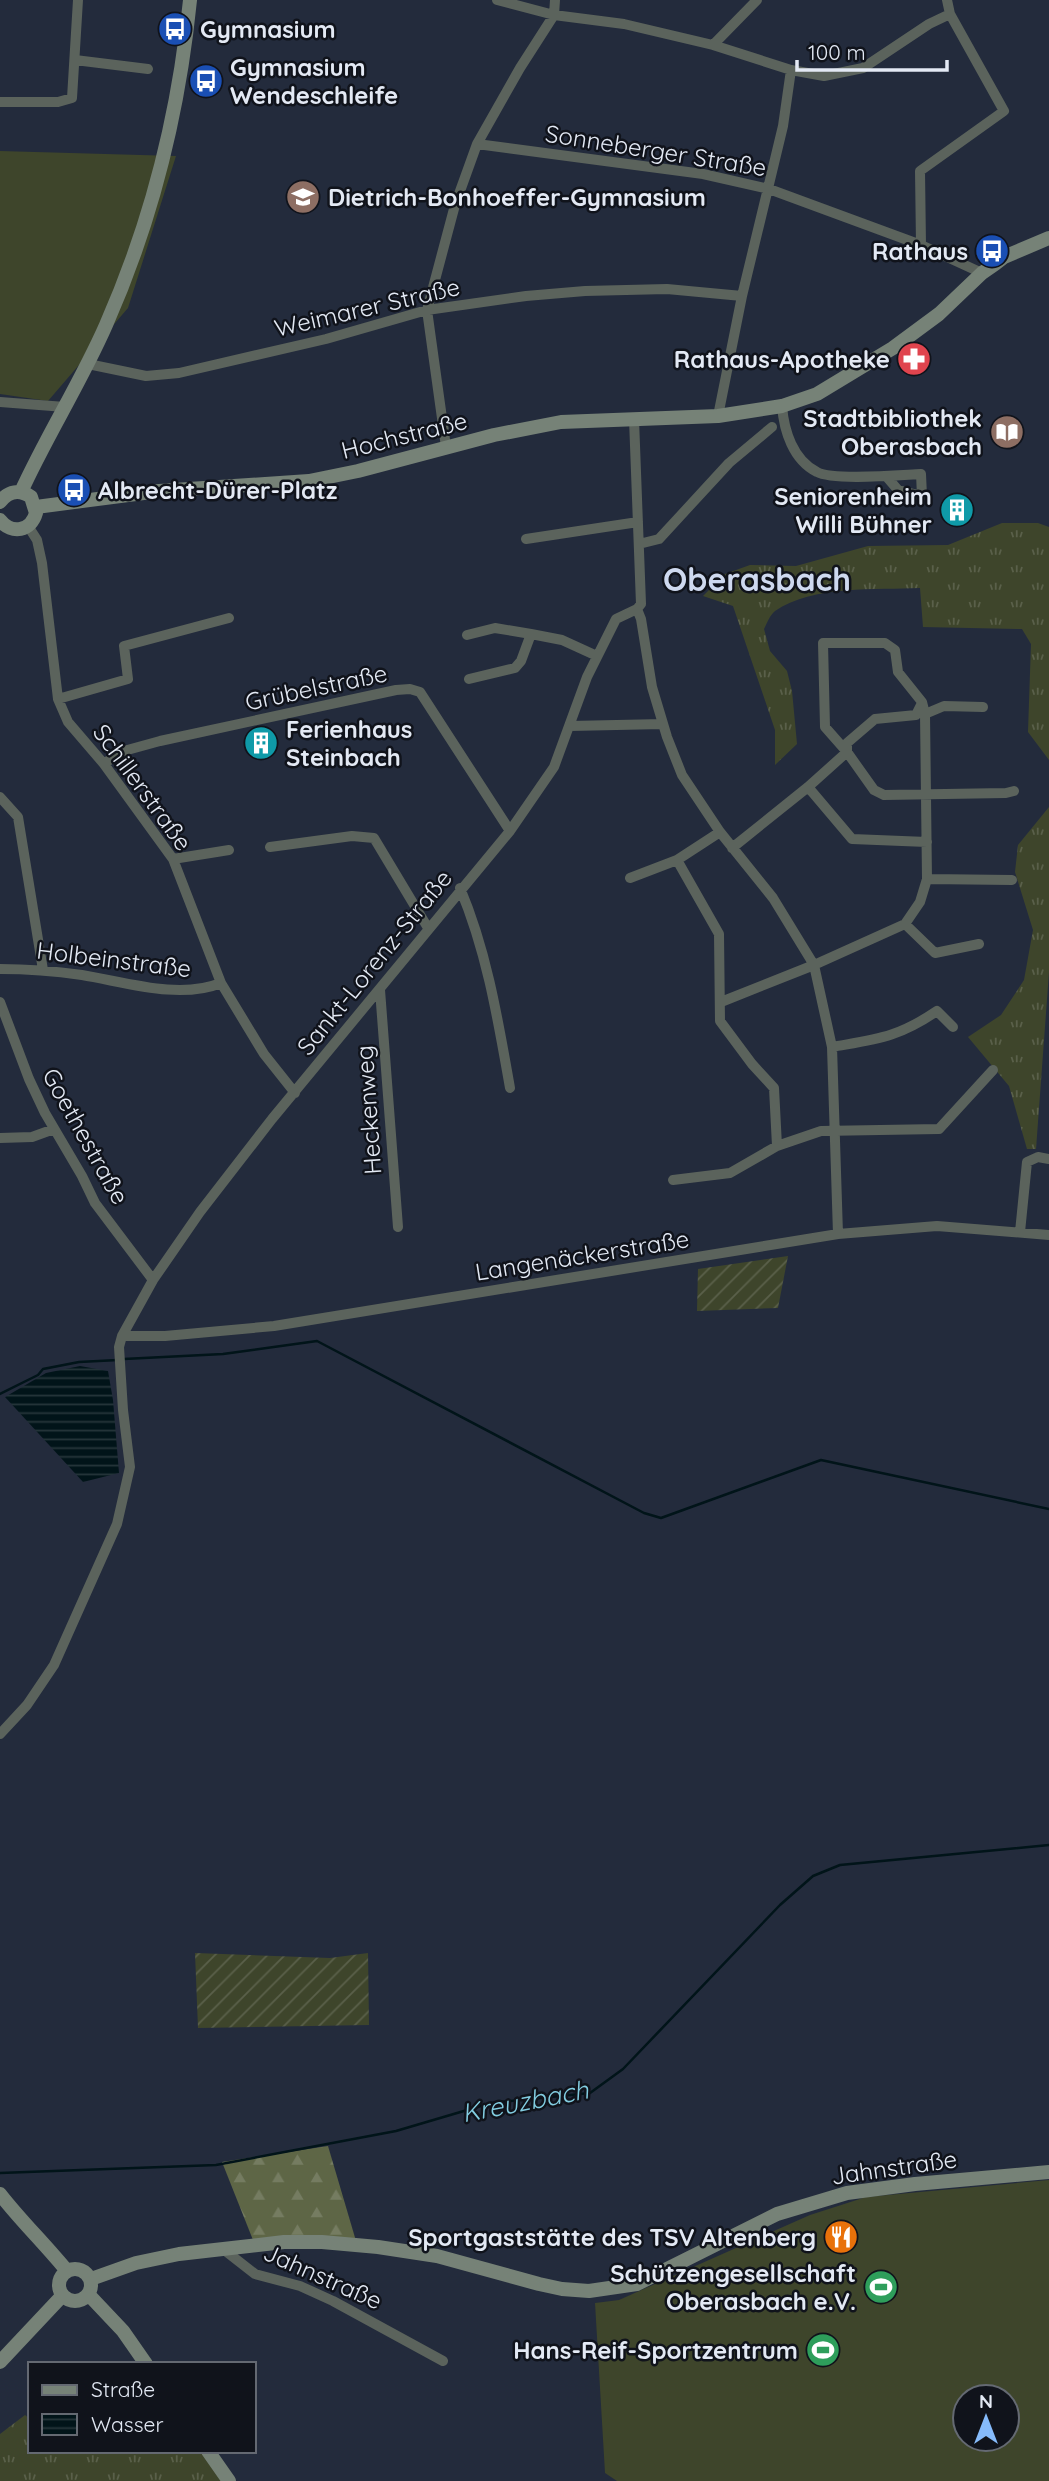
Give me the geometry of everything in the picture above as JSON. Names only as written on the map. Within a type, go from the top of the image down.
[{"type":"street","points":[[0,102],[58,102],[72,98],[78,0]]},
{"type":"street","points":[[21,492],[109,318],[150,206],[183,60],[190,0]]},
{"type":"street","points":[[497,0],[554,15],[624,24],[713,46],[791,70],[824,76],[863,68],[929,24],[950,14]]},
{"type":"street","points":[[446,447],[427,310],[455,205],[477,144],[554,15],[555,0]]},
{"type":"street","points":[[713,46],[757,0]]},
{"type":"street","points":[[921,245],[920,171],[1004,111],[950,14],[947,0]]},
{"type":"street","points":[[75,60],[148,69]]},
{"type":"street","points":[[718,416],[742,296],[783,126],[791,70]]},
{"type":"street","name":"Sonneberger Straße","points":[[477,144],[703,174],[769,189],[921,245],[982,273]]},
{"type":"street","name":"Hochstraße","points":[[36,508],[159,491],[309,481],[561,422],[718,416],[782,406],[817,394],[893,348],[939,314],[982,273],[1004,257],[1049,239]]},
{"type":"street","name":"Weimarer Straße","points":[[88,364],[146,376],[179,373],[326,339],[427,310],[585,290],[667,289],[742,296]]},
{"type":"street","points":[[0,402],[65,407]]},
{"type":"street","points":[[782,406],[789,440],[800,459],[818,474],[886,477]]},
{"type":"street","points":[[634,419],[641,604],[637,609],[652,687],[682,775],[720,832],[773,898],[814,965],[832,1047],[838,1234]]},
{"type":"street","points":[[639,544],[659,539],[729,463],[772,427]]},
{"type":"street","points":[[0,502],[11,493],[21,492],[31,498],[36,508],[35,518],[29,526],[19,530],[2,526]]},
{"type":"street","points":[[526,539],[638,522]]},
{"type":"street","name":"Schillerstraße","points":[[29,526],[37,540],[42,563],[58,699],[68,722],[104,764],[173,859],[221,983],[264,1054],[295,1093]]},
{"type":"street","name":"Sankt-Lorenz-Straße","points":[[122,1335],[153,1280],[200,1212],[460,888],[510,831],[554,767],[597,656],[616,619],[637,609]]},
{"type":"street","points":[[58,699],[128,679],[124,646],[229,618]]},
{"type":"street","points":[[467,635],[495,628],[562,640],[597,656]]},
{"type":"street","points":[[469,679],[515,668],[521,661],[531,634]]},
{"type":"street","points":[[721,1002],[814,965],[905,924],[920,902],[927,879],[927,842],[926,794],[925,714],[922,702],[898,671],[895,650],[885,643],[823,643],[825,727],[874,790],[884,795],[926,794],[1006,793],[1014,791]]},
{"type":"street","name":"Grübelstraße","points":[[104,764],[120,752],[160,741],[396,690],[410,690],[420,692],[440,720],[510,831]]},
{"type":"street","points":[[732,848],[808,787],[846,752],[846,743],[875,719],[916,715],[922,702]]},
{"type":"street","points":[[925,714],[944,706],[983,707]]},
{"type":"street","points":[[570,726],[663,724]]},
{"type":"street","points":[[808,787],[852,839],[927,842]]},
{"type":"street","points":[[0,797],[18,817],[43,970]]},
{"type":"street","points":[[630,877],[677,860],[720,832]]},
{"type":"street","points":[[270,848],[352,836],[374,838],[428,928]]},
{"type":"street","points":[[173,859],[229,850]]},
{"type":"street","points":[[677,860],[719,934],[720,1021],[752,1065],[774,1088],[777,1146]]},
{"type":"street","points":[[927,879],[1012,880]]},
{"type":"street","points":[[460,888],[473,919],[489,977],[510,1088]]},
{"type":"street","points":[[905,924],[935,953],[979,944]]},
{"type":"street","name":"Holbeinstraße","points":[[0,968],[43,970],[180,991],[204,990],[221,983]]},
{"type":"street","name":"Heckenweg","points":[[380,989],[398,1227]]},
{"type":"street","name":"Goethestraße","points":[[0,1002],[34,1091],[54,1129],[95,1203],[153,1280]]},
{"type":"street","points":[[832,1047],[882,1039],[912,1028],[937,1011],[953,1027]]},
{"type":"street","points":[[673,1180],[730,1173],[777,1146],[821,1131],[939,1129],[992,1070]]},
{"type":"street","points":[[0,1138],[32,1137],[54,1129]]},
{"type":"street","points":[[1020,1232],[1027,1162],[1038,1157],[1049,1159]]},
{"type":"street","name":"Langenäckerstraße","points":[[122,1335],[165,1336],[274,1326],[838,1234],[937,1226],[1049,1235]]},
{"type":"street","points":[[0,1734],[27,1705],[54,1665],[117,1524],[130,1467],[119,1360],[122,1335]]},
{"type":"street","name":"Jahnstraße","points":[[91,2279],[136,2263],[223,2248],[284,2242],[322,2242],[437,2256],[539,2284],[589,2291],[636,2284],[777,2214],[847,2193],[1049,2172]]},
{"type":"street","points":[[0,2194],[22,2223],[67,2270]]},
{"type":"street","name":"Jahnstraße","points":[[223,2248],[255,2274],[300,2286],[333,2301],[443,2361]]},
{"type":"street","points":[[76,2268],[85,2271],[91,2279],[89,2295],[83,2299],[70,2302],[62,2296],[58,2287],[60,2277],[67,2270],[76,2268]]},
{"type":"street","points":[[89,2295],[123,2332],[145,2362]]},
{"type":"street","points":[[0,2362],[62,2296]]},
{"type":"street","points":[[209,2453],[229,2481]]},
{"type":"green space","points":[[0,151],[176,156],[128,308],[48,401],[0,394]]},
{"type":"green space","points":[[1002,523],[1038,523],[1049,527],[1049,760],[1028,732],[1031,644],[1022,629],[923,627],[920,588],[865,589],[807,597],[775,611],[769,619],[764,629],[770,651],[787,671],[792,691],[797,744],[775,765],[775,730],[733,606],[703,596],[725,574],[750,565],[796,566],[868,546],[948,545]]},
{"type":"green space","points":[[1049,807],[1049,972],[1036,1149],[1027,1149],[1009,1086],[968,1037],[1001,1015],[1024,980],[1033,930],[1015,872],[1018,845]]},
{"type":"green space","points":[[788,1256],[778,1308],[697,1311],[698,1269]]},
{"type":"green space","points":[[195,1953],[330,1958],[368,1953],[369,2025],[198,2028]]},
{"type":"green space","points":[[328,2146],[356,2241],[253,2240],[222,2162]]},
{"type":"green space","name":"Hans-Reif-Sportzentrum","points":[[1049,2180],[1049,2481],[617,2481],[605,2473],[595,2303],[619,2300],[810,2215],[866,2197]]},
{"type":"green space","points":[[25,2415],[28,2417],[28,2453],[208,2453],[224,2481],[0,2481],[0,2434]]},
{"type":"water","points":[[80,1366],[108,1371],[119,1473],[83,1482],[5,1397],[46,1373]]},
{"type":"waterway","points":[[124,1359],[223,1354],[317,1341],[644,1513],[661,1518],[821,1460],[1049,1509]]},
{"type":"waterway","points":[[0,1394],[38,1375],[43,1369],[79,1362],[118,1360]]},
{"type":"waterway","name":"Kreuzbach","points":[[0,2173],[216,2165],[396,2131],[491,2103],[590,2093],[623,2069],[780,1905],[813,1876],[840,1865],[1049,1845]]},
{"type":"place","name":"Gymnasium","points":[[175,29]]},
{"type":"place","name":"Gymnasium Wendeschleife","points":[[206,81]]},
{"type":"place","name":"Dietrich-Bonhoeffer-Gymnasium","points":[[303,197]]},
{"type":"place","name":"Rathaus","points":[[992,251]]},
{"type":"place","name":"Rathaus-Apotheke","points":[[914,359]]},
{"type":"place","name":"Stadtbibliothek Oberasbach","points":[[1007,432]]},
{"type":"place","name":"Albrecht-Dürer-Platz","points":[[74,490]]},
{"type":"place","name":"Seniorenheim Willi Bühner","points":[[957,510]]},
{"type":"place","name":"Ferienhaus Steinbach","points":[[261,743]]},
{"type":"place","name":"Sportgaststätte des TSV Altenberg","points":[[841,2237]]},
{"type":"place","name":"Schützengesellschaft Oberasbach e.V.","points":[[881,2287]]},
{"type":"place","name":"Hans-Reif-Sportzentrum","points":[[823,2350]]},
{"type":"district","name":"Oberasbach","points":[[757,579]]}]
